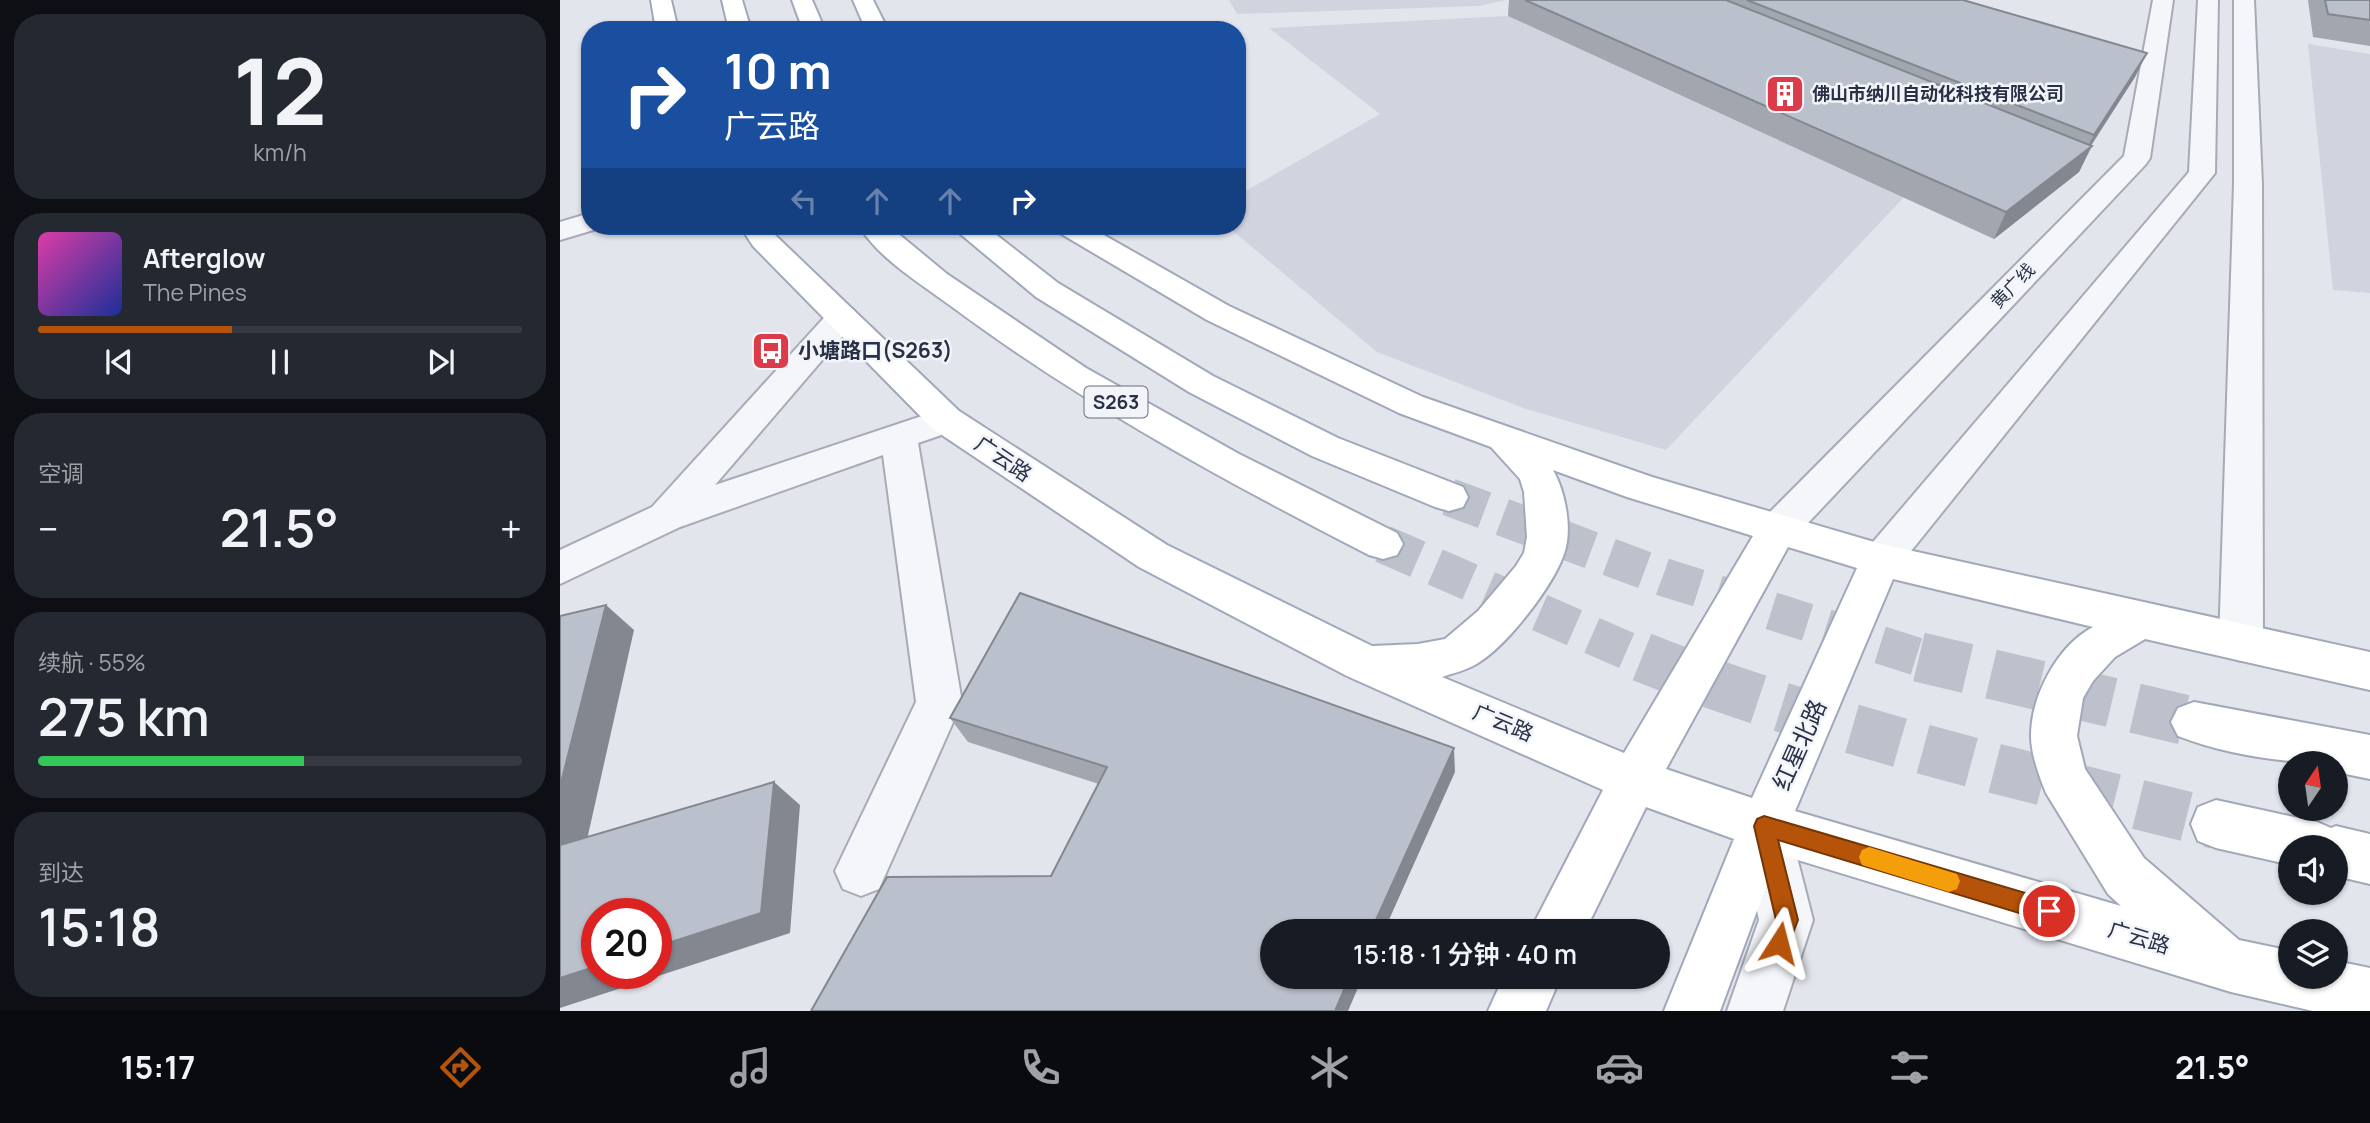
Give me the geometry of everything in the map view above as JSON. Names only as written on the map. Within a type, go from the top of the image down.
[{"type":"main road","points":[[661,0],[665,21]]},
{"type":"main road","points":[[732,0],[738,21]]},
{"type":"main road","points":[[802,0],[810,21]]},
{"type":"main road","points":[[863,0],[873,21]]},
{"type":"main road","name":"广云路","points":[[760,235],[946,420],[1153,556],[1363,663],[1634,780],[1764,826],[2231,965],[2370,996]]},
{"type":"main road","name":"S263","points":[[884,235],[937,280],[1037,354],[1186,444],[1383,544]]},
{"type":"main road","name":"S263","points":[[979,235],[1047,290],[1201,384],[1325,447],[1449,497]]},
{"type":"main road","points":[[1084,235],[1219,313],[1411,405],[1640,487],[1881,560],[2370,671]]},
{"type":"main road","points":[[1363,663],[1417,665],[1463,651],[1527,583],[1544,553],[1546,507],[1537,475],[1504,438]]},
{"type":"main road","points":[[1563,919],[1634,780],[1778,529]]},
{"type":"main road","name":"红星北路","points":[[1692,1011],[1764,826],[1881,560]]},
{"type":"main road","points":[[2141,621],[2100,644],[2077,668],[2061,695],[2054,736],[2063,777],[2126,876],[2231,965]]},
{"type":"main road","points":[[2194,722],[2370,757]]},
{"type":"main road","points":[[2216,824],[2278,838]]},
{"type":"main road","points":[[2348,854],[2370,859]]},
{"type":"main road","points":[[1517,1011],[1528,989]]},
{"type":"street","name":"黄广线","points":[[1778,529],[2137,158],[2163,0]]},
{"type":"street","points":[[1881,560],[2202,173],[2208,0]]},
{"type":"street","points":[[2241,643],[2248,184],[2244,0]]},
{"type":"street","points":[[560,231],[581,225]]},
{"type":"street","points":[[666,517],[842,317]]},
{"type":"street","points":[[560,568],[666,517],[946,420]]},
{"type":"street","points":[[861,872],[939,702],[899,437]]},
{"type":"street","points":[[1755,1011],[1787,920],[1764,826]]},
{"type":"shaded area","points":[[1229,0],[1507,0],[1478,6],[1237,14]]},
{"type":"shaded area","points":[[1508,16],[1904,197],[1666,450],[1523,408],[1377,352],[1238,235],[1246,235],[1246,191],[1380,114],[1269,28]]},
{"type":"shaded area","points":[[2308,44],[2370,54],[2370,293],[2333,290]]},
{"type":"building","name":"佛山市纳川自动化科技有限公司","points":[[1525,0],[1726,0],[2092,146],[2006,212]]},
{"type":"building","points":[[1747,0],[1963,0],[2147,53],[2094,135]]},
{"type":"building","points":[[2325,0],[2370,0],[2370,20],[2328,14]]},
{"type":"building","points":[[1020,593],[1454,748],[1376,919],[1260,919],[1260,989],[1344,989],[1335,1011],[811,1011],[887,877],[1051,876],[1107,767],[950,718]]},
{"type":"building","points":[[606,605],[560,787],[560,616]]},
{"type":"building","points":[[774,782],[761,913],[672,942],[672,898],[581,898],[581,971],[560,978],[560,845]]},
{"type":"tunnel","points":[[1449,497],[1663,577],[1925,659]]},
{"type":"tunnel","points":[[1383,544],[1646,659]]},
{"type":"tunnel","points":[[1642,657],[1783,707],[1926,750],[2216,824]]},
{"type":"tunnel","points":[[1919,657],[2194,722]]},
{"type":"slow traffic","points":[[1869,857],[1949,881]]},
{"type":"place","name":"佛山市纳川自动化科技有限公司","points":[[1785,94]]},
{"type":"place","name":"小塘路口(S263)","points":[[771,351]]},
{"type":"route","points":[[1779,943],[1787,920],[1764,826],[2049,911]]}]
